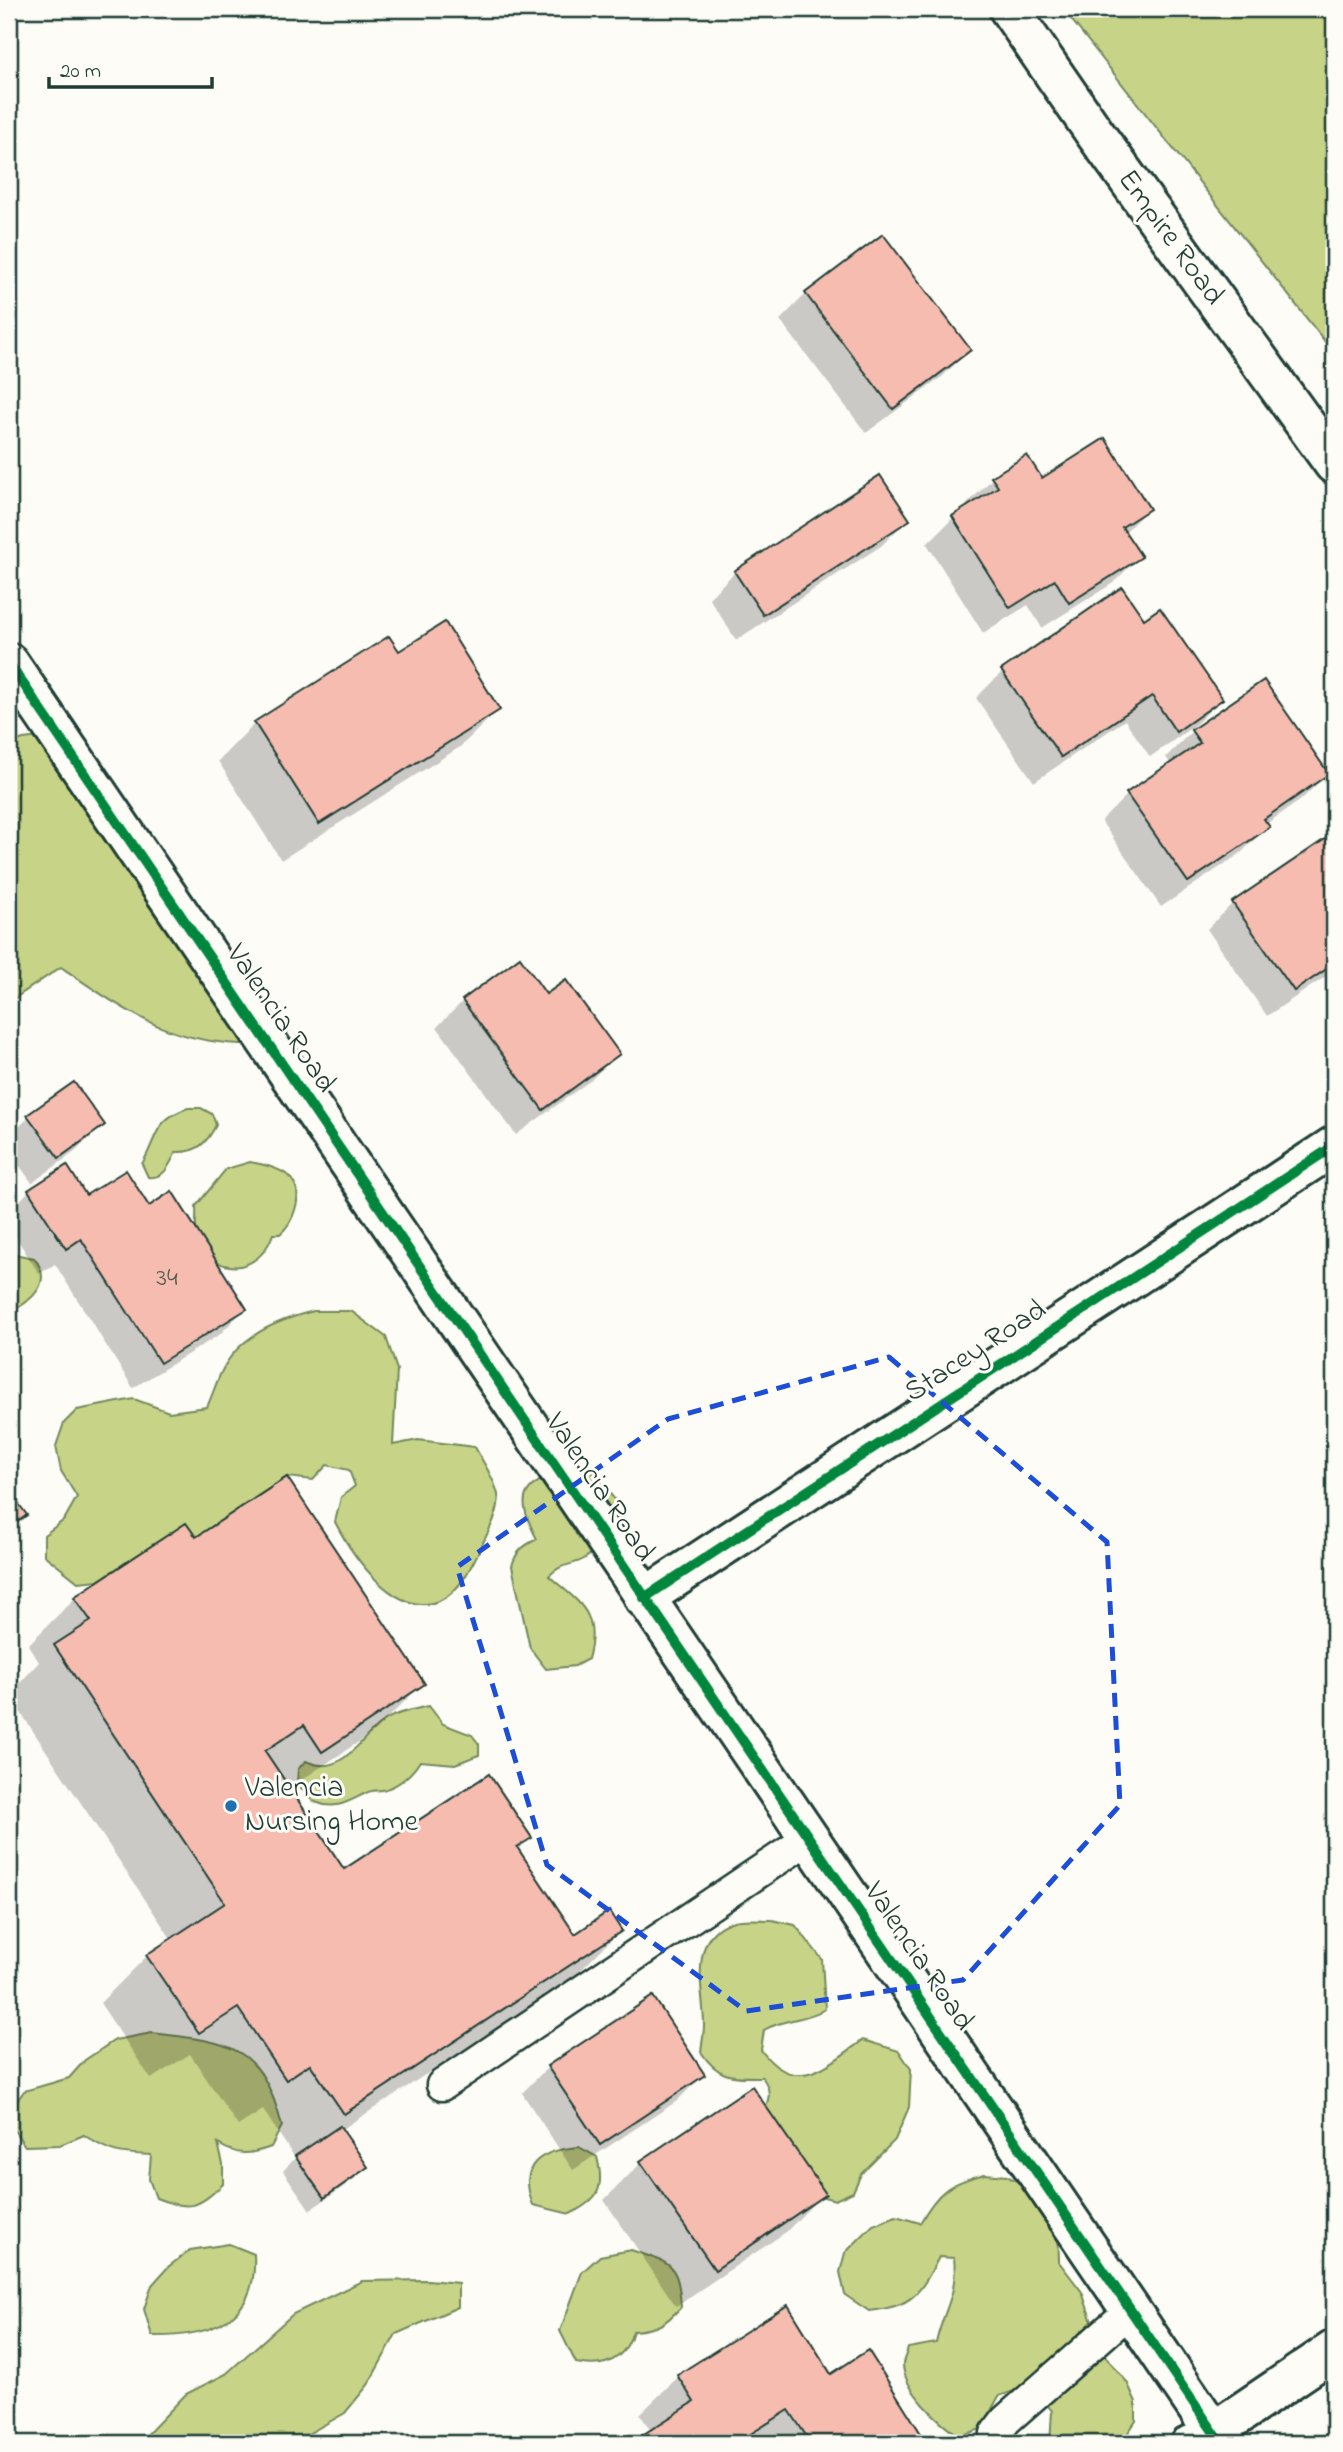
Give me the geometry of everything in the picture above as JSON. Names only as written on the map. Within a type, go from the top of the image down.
[{"type":"street","name":"Empire Road","points":[[1010,9],[1101,142],[1334,464]]},
{"type":"street","name":"Valencia Road","points":[[9,663],[1130,2311],[1206,2440]]},
{"type":"street","name":"Stacey Road","points":[[644,1598],[1334,1146]]},
{"type":"street","points":[[1206,2440],[1334,2350]]},
{"type":"lane","points":[[442,2085],[808,1839]]},
{"type":"lane","points":[[995,2443],[996,2433],[1006,2420],[1130,2311]]},
{"type":"highlighted area","points":[[889,1357],[1107,1542],[1120,1805],[963,1980],[746,2011],[547,1865],[457,1567],[668,1419]]},
{"type":"green space","points":[[1063,9],[1334,9],[1334,353]]},
{"type":"green space","points":[[58,735],[268,1044],[236,1044],[182,1035],[158,1026],[111,1001],[61,967],[9,1002],[9,744],[23,739]]},
{"type":"green space","points":[[188,1108],[201,1108],[212,1114],[216,1125],[213,1131],[196,1149],[176,1152],[169,1166],[159,1176],[148,1177],[142,1164],[158,1130],[168,1118]]},
{"type":"green space","points":[[250,1162],[280,1170],[288,1175],[297,1189],[295,1210],[285,1229],[280,1234],[273,1234],[263,1252],[249,1263],[232,1266],[213,1260],[198,1245],[196,1206],[226,1169]]},
{"type":"green space","points":[[9,1253],[34,1258],[42,1276],[41,1283],[32,1297],[9,1313]]},
{"type":"green space","points":[[314,1311],[351,1311],[386,1337],[397,1370],[393,1445],[418,1440],[475,1447],[491,1476],[498,1495],[496,1514],[470,1568],[455,1590],[441,1600],[424,1604],[408,1601],[377,1581],[352,1551],[335,1522],[341,1497],[355,1486],[349,1470],[327,1465],[313,1480],[287,1477],[196,1537],[186,1523],[99,1580],[78,1582],[44,1555],[44,1535],[64,1520],[77,1497],[61,1471],[56,1446],[64,1423],[77,1410],[134,1399],[169,1412],[207,1407],[219,1376],[241,1345],[263,1330],[289,1318]]},
{"type":"green space","points":[[571,1467],[592,1472],[616,1501],[609,1526],[598,1547],[584,1559],[562,1567],[549,1576],[585,1610],[592,1630],[588,1659],[575,1666],[546,1669],[530,1648],[512,1566],[521,1550],[537,1539],[525,1510],[527,1492],[543,1479]]},
{"type":"green space","points":[[429,1706],[443,1724],[472,1735],[479,1744],[479,1755],[455,1764],[420,1761],[409,1775],[394,1786],[368,1792],[336,1805],[323,1805],[312,1801],[297,1783],[298,1769],[306,1761],[319,1765],[341,1760],[387,1719]]},
{"type":"green space","points":[[772,1920],[795,1925],[822,1959],[825,2009],[764,2030],[761,2050],[774,2064],[786,2072],[811,2072],[837,2059],[863,2040],[899,2051],[911,2069],[909,2107],[895,2140],[861,2174],[853,2192],[835,2200],[808,2193],[762,2116],[769,2096],[768,2087],[762,2077],[727,2075],[714,2067],[701,2052],[704,2025],[701,1966],[703,1951],[709,1938],[719,1928],[734,1921]]},
{"type":"green space","points":[[152,2033],[203,2040],[239,2052],[264,2078],[282,2126],[271,2147],[263,2150],[238,2152],[218,2144],[223,2164],[223,2184],[207,2198],[192,2205],[177,2205],[156,2198],[149,2179],[151,2155],[116,2151],[101,2146],[84,2135],[60,2145],[25,2146],[11,2126],[14,2105],[24,2091],[69,2078],[85,2060],[115,2040]]},
{"type":"green space","points":[[579,2147],[597,2157],[600,2185],[593,2198],[570,2214],[533,2205],[528,2179],[536,2162],[554,2152]]},
{"type":"green space","points":[[985,2174],[1007,2176],[1035,2191],[1058,2222],[1059,2262],[1082,2292],[1102,2352],[1127,2382],[1136,2402],[1136,2421],[1121,2443],[1050,2443],[1052,2411],[1032,2385],[999,2396],[981,2429],[960,2436],[924,2405],[909,2385],[903,2362],[908,2348],[936,2343],[952,2292],[954,2258],[939,2257],[920,2289],[896,2306],[869,2311],[845,2295],[840,2272],[845,2253],[873,2225],[896,2216],[920,2223],[933,2203],[946,2190],[962,2181]]},
{"type":"green space","points":[[229,2244],[254,2254],[253,2277],[248,2295],[239,2310],[211,2328],[173,2336],[152,2336],[144,2309],[152,2285],[168,2267],[190,2250]]},
{"type":"green space","points":[[631,2250],[670,2266],[678,2281],[681,2307],[660,2325],[633,2331],[625,2349],[612,2360],[596,2365],[576,2363],[560,2331],[582,2272],[600,2256]]},
{"type":"green space","points":[[428,2280],[458,2283],[458,2307],[396,2334],[368,2385],[345,2413],[299,2439],[282,2443],[139,2443],[186,2394],[226,2374],[293,2314],[362,2281]]},
{"type":"building","points":[[883,234],[971,350],[893,409],[805,293]]},
{"type":"building","points":[[1105,438],[1150,509],[1122,527],[1142,557],[1069,603],[1055,580],[1010,608],[952,516],[998,487],[991,477],[1027,455],[1042,478]]},
{"type":"building","points":[[880,475],[910,520],[763,615],[734,571]]},
{"type":"building","points":[[1122,587],[1144,619],[1160,608],[1223,699],[1176,732],[1152,696],[1061,757],[1001,670]]},
{"type":"building","points":[[445,622],[500,710],[319,824],[254,722],[389,636],[399,651]]},
{"type":"building","points":[[1264,680],[1329,774],[1264,819],[1270,827],[1188,882],[1126,793],[1200,743],[1191,730]]},
{"type":"building","points":[[1334,833],[1334,964],[1294,991],[1232,902]]},
{"type":"building","points":[[520,957],[546,994],[566,980],[620,1054],[543,1110],[462,1000]]},
{"type":"building","points":[[74,1082],[105,1125],[59,1158],[27,1115]]},
{"type":"building","points":[[67,1165],[86,1195],[126,1170],[149,1206],[172,1191],[247,1309],[160,1363],[81,1239],[66,1249],[28,1190]]},
{"type":"building","name":"Valencia Nursing Home","points":[[287,1477],[425,1684],[322,1752],[304,1725],[265,1751],[344,1869],[489,1774],[532,1838],[517,1847],[575,1934],[609,1911],[622,1931],[344,2114],[310,2064],[286,2080],[238,2008],[199,2033],[146,1955],[225,1903],[54,1645],[91,1621],[74,1597],[186,1523],[196,1537]]},
{"type":"building","points":[[9,1491],[27,1515],[9,1528]]},
{"type":"building","points":[[653,1996],[705,2075],[600,2145],[547,2066]]},
{"type":"building","points":[[752,2086],[826,2194],[715,2270],[640,2161]]},
{"type":"building","points":[[340,2126],[368,2167],[324,2198],[295,2156]]},
{"type":"building","points":[[788,2305],[831,2374],[868,2350],[927,2443],[811,2443],[789,2410],[736,2443],[633,2441],[694,2402],[677,2375]]},
{"type":"cycle path","points":[[9,663],[1221,2443]]},
{"type":"cycle path","points":[[644,1598],[1334,1146]]},
{"type":"place","name":"Valencia Nursing Home","points":[[231,1806]]}]
